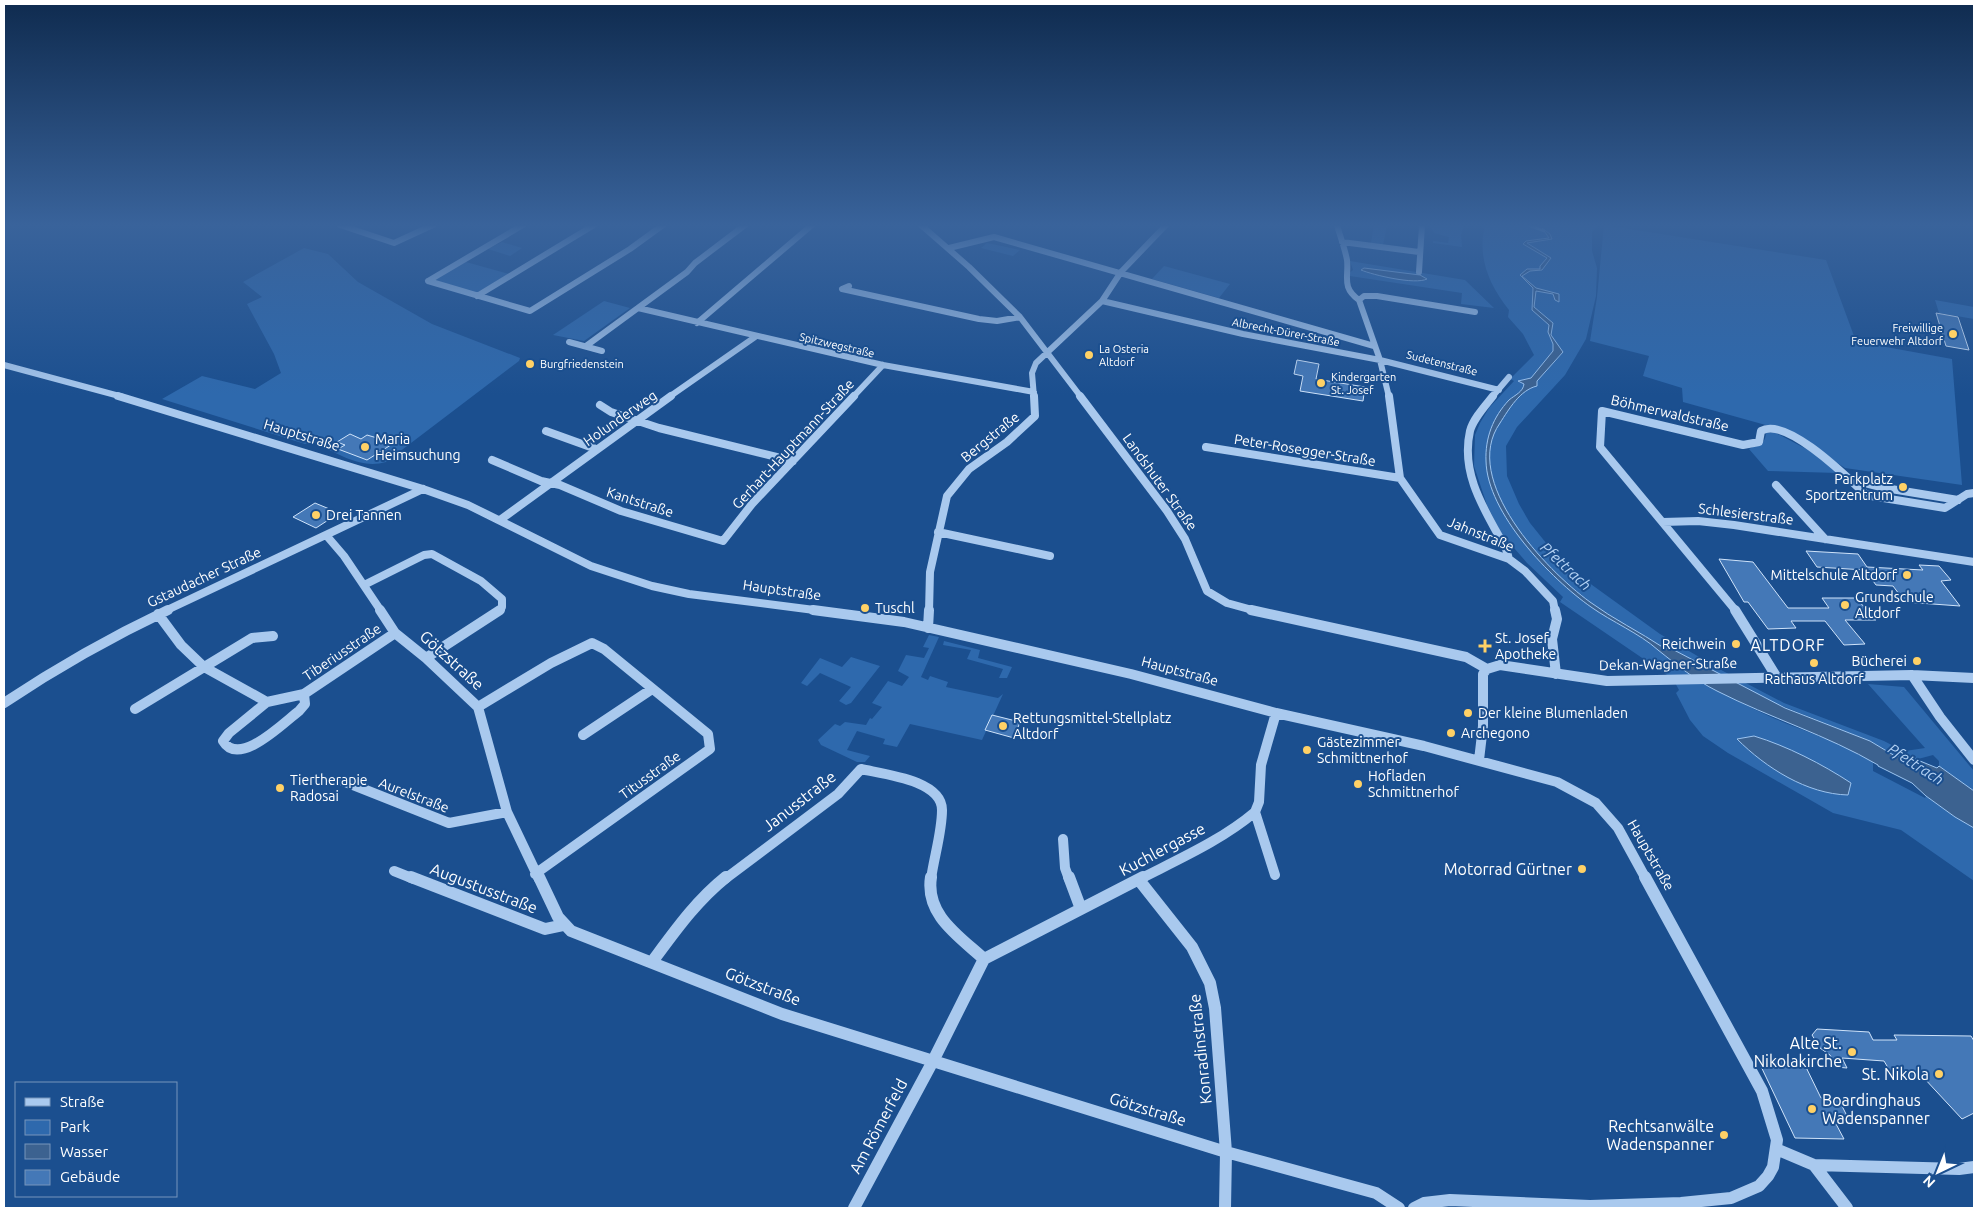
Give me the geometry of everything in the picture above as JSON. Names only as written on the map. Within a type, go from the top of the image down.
[{"type":"street","points":[[430,282],[530,311],[577,282]]},
{"type":"street","points":[[477,296],[501,282]]},
{"type":"street","points":[[586,346],[672,282]]},
{"type":"street","points":[[697,323],[748,282]]},
{"type":"street","name":"Landshuter Straße","points":[[983,282],[1020,318],[1166,511],[1185,539],[1207,591],[1215,597],[1241,608],[1466,657],[1487,669]]},
{"type":"street","name":"Bergstraße","points":[[928,628],[930,572],[947,496],[969,469],[1007,442],[1035,416],[1032,373],[1036,363],[1047,355],[1102,301],[1115,282]]},
{"type":"street","points":[[1154,282],[1374,346]]},
{"type":"street","name":"Jahnstraße","points":[[1347,282],[1351,294],[1359,300],[1380,360],[1392,411],[1400,478],[1440,535],[1509,559],[1525,571],[1553,601],[1557,619],[1552,639],[1556,674]]},
{"type":"street","points":[[849,286],[842,289],[979,319],[997,321],[1020,318]]},
{"type":"street","points":[[1359,300],[1364,296],[1377,296],[1475,312]]},
{"type":"street","name":"Albrecht-Dürer-Straße","points":[[1102,301],[1242,334],[1380,360]]},
{"type":"street","name":"Spitzwegstraße","points":[[638,308],[883,366],[1034,392]]},
{"type":"street","name":"Holunderweg","points":[[500,520],[596,449],[756,337]]},
{"type":"street","points":[[568,342],[602,351]]},
{"type":"street","name":"Sudetenstraße","points":[[1380,360],[1499,390]]},
{"type":"street","name":"Hauptstraße","points":[[4,365],[147,404],[423,489],[500,520],[591,566],[652,586],[689,594],[904,622],[1131,674],[1276,713],[1479,760],[1558,782],[1596,803],[1618,828],[1762,1091],[1777,1140],[1773,1167],[1759,1186],[1731,1198],[1614,1207],[1450,1200],[1424,1203],[1414,1208]]},
{"type":"street","name":"Gerhart-Hauptmann-Straße","points":[[723,541],[752,504],[883,366]]},
{"type":"street","points":[[1509,377],[1482,409],[1470,430],[1468,464],[1475,492],[1506,549],[1509,559]]},
{"type":"street","points":[[600,405],[604,410],[637,421],[793,461]]},
{"type":"street","name":"Böhmerwaldstraße","points":[[1776,676],[1735,610],[1600,447],[1602,411],[1743,446],[1756,444],[1760,431],[1771,428],[1796,438],[1850,479],[1885,488],[1958,500],[1974,493]]},
{"type":"street","points":[[546,431],[596,449]]},
{"type":"street","name":"Peter-Rosegger-Straße","points":[[1206,447],[1400,478]]},
{"type":"street","name":"Kantstraße","points":[[492,460],[541,481],[621,511],[723,541]]},
{"type":"street","name":"Schlesierstraße","points":[[1776,485],[1825,538]]},
{"type":"street","name":"Gstaudacher Straße","points":[[4,703],[80,654],[158,614],[423,489]]},
{"type":"street","name":"Schlesierstraße","points":[[1663,522],[1698,521],[1725,524],[1974,562]]},
{"type":"street","points":[[938,532],[1050,556]]},
{"type":"street","name":"Götzstraße","points":[[326,535],[364,585],[395,633],[426,658],[478,707],[507,812],[535,874],[564,925],[581,936],[782,1014],[1226,1152],[1376,1193],[1398,1208]]},
{"type":"street","points":[[364,585],[424,555],[432,554],[481,581],[502,599],[502,607],[498,612],[426,658]]},
{"type":"street","points":[[158,614],[181,645],[204,667],[267,702]]},
{"type":"street","name":"Tiberiusstraße","points":[[304,694],[305,704],[299,711],[252,747],[238,751],[226,746],[223,741],[228,734],[267,702],[304,694],[395,633]]},
{"type":"street","points":[[135,709],[252,638],[273,636]]},
{"type":"street","name":"Titusstraße","points":[[478,707],[551,663],[592,643],[604,649],[708,734],[710,749],[535,874]]},
{"type":"street","name":"Dekan-Wagner-Straße","points":[[1487,669],[1500,665],[1607,680],[1912,675],[1974,678]]},
{"type":"street","points":[[1479,760],[1483,726],[1483,674],[1487,669]]},
{"type":"street","points":[[1912,675],[1940,717],[1974,760]]},
{"type":"street","points":[[583,735],[652,689]]},
{"type":"street","points":[[1275,875],[1255,812],[1259,802],[1261,765],[1276,713]]},
{"type":"street","name":"Janusstraße","points":[[652,962],[690,910],[707,892],[838,794],[862,769],[917,782],[935,793],[942,810],[929,891],[930,900],[939,916],[984,959]]},
{"type":"street","name":"Aurelstraße","points":[[343,781],[449,823],[507,812]]},
{"type":"street","name":"Kuchlergasse","points":[[984,959],[1140,880],[1226,832],[1255,812]]},
{"type":"street","points":[[1063,839],[1065,868],[1081,909]]},
{"type":"street","name":"Augustusstraße","points":[[394,871],[546,929],[564,925]]},
{"type":"street","name":"Konradinstraße","points":[[1140,880],[1192,947],[1210,983],[1215,1008],[1226,1152],[1225,1208]]},
{"type":"street","points":[[933,1060],[984,959]]},
{"type":"street","name":"Am Römerfeld","points":[[854,1208],[933,1060]]},
{"type":"street","points":[[1776,1149],[1814,1165],[1959,1169],[1974,1167]]},
{"type":"street","points":[[1814,1165],[1847,1208]]},
{"type":"green space","points":[[243,282],[358,282],[432,324],[520,358],[519,361],[386,462],[366,464],[357,462],[312,442],[305,444],[162,399],[202,376],[255,389],[281,373],[274,354],[247,304],[262,297]]},
{"type":"green space","points":[[437,282],[496,282],[476,293]]},
{"type":"green space","points":[[1161,282],[1221,282],[1230,284],[1219,298]]},
{"type":"green space","points":[[1387,282],[1467,282],[1494,308],[1461,304],[1462,293]]},
{"type":"green space","points":[[1491,282],[1597,282],[1596,296],[1586,339],[1565,375],[1517,427],[1506,446],[1507,476],[1519,504],[1530,523],[1563,564],[1660,634],[1723,671],[1784,703],[1884,741],[1907,753],[1905,751],[1925,748],[1868,684],[1904,687],[1974,771],[1974,791],[1939,766],[1939,761],[1933,755],[1918,759],[1925,764],[1907,756],[1895,756],[1870,741],[1765,699],[1672,649],[1662,653],[1701,680],[1742,703],[1861,755],[1873,762],[1873,771],[1925,798],[1926,796],[1974,828],[1974,881],[1901,830],[1833,813],[1728,753],[1703,736],[1690,720],[1676,693],[1679,690],[1673,679],[1560,602],[1563,597],[1527,563],[1501,533],[1487,505],[1474,466],[1475,435],[1489,408],[1514,381],[1510,379],[1534,355],[1523,334],[1508,317],[1509,310]],"holes":[[[1754,736],[1836,773],[1737,740]]]},
{"type":"green space","points":[[1599,282],[1834,282],[1854,336],[1853,341],[1952,359],[1962,485],[1845,468],[1791,432],[1683,402],[1682,388],[1643,376],[1649,356],[1590,341]]},
{"type":"green space","points":[[1935,300],[1974,307],[1974,319],[1939,313]]},
{"type":"green space","points":[[604,301],[630,308],[584,341],[553,335]]},
{"type":"green space","points":[[1774,432],[1812,452],[1838,473],[1768,471],[1749,449],[1760,444],[1764,440],[1766,433]]},
{"type":"green space","points":[[929,635],[939,637],[921,677],[928,680],[930,676],[948,682],[946,687],[998,698],[1003,694],[982,740],[910,724],[897,747],[883,744],[885,739],[857,731],[847,750],[870,756],[865,762],[857,762],[821,745],[818,740],[835,724],[840,726],[845,722],[866,725],[870,718],[872,719],[882,707],[872,703],[888,681],[902,686],[909,677],[898,671],[906,655],[924,658],[929,648],[923,647]]},
{"type":"green space","points":[[944,641],[980,650],[978,658],[1012,667],[1007,678],[999,678],[1003,669],[967,659],[971,650],[943,645]]},
{"type":"green space","points":[[851,657],[880,666],[851,703],[846,705],[839,701],[851,687],[820,673],[807,686],[801,683],[820,658],[842,667]]},
{"type":"water","name":"Pfettrach","points":[[1527,282],[1536,288],[1559,294],[1559,302],[1555,300],[1553,294],[1536,291],[1534,307],[1553,323],[1551,335],[1563,352],[1537,381],[1537,386],[1525,392],[1511,406],[1500,423],[1491,446],[1491,471],[1499,496],[1514,522],[1532,546],[1552,569],[1590,602],[1664,648],[1672,649],[1785,708],[1870,741],[1895,756],[1908,756],[1937,768],[1939,766],[1974,791],[1974,828],[1926,796],[1912,783],[1859,754],[1709,687],[1679,667],[1651,644],[1575,595],[1540,562],[1524,543],[1509,523],[1497,502],[1489,481],[1486,452],[1494,421],[1503,407],[1523,387],[1524,384],[1518,381],[1531,378],[1553,351],[1553,344],[1548,332],[1549,325],[1532,310],[1533,288]]},
{"type":"water","points":[[1754,736],[1792,750],[1840,776],[1851,783],[1848,795],[1817,790],[1788,778],[1761,760],[1737,739]]},
{"type":"building","name":"Freiwillige Feuerwehr Altdorf","points":[[1936,313],[1958,317],[1969,350],[1946,346]]},
{"type":"building","name":"Kindergarten St. Josef","points":[[1297,360],[1319,364],[1316,379],[1365,387],[1363,401],[1300,391],[1303,376],[1294,374]]},
{"type":"building","name":"Maria Heimsuchung","points":[[350,434],[361,439],[367,435],[394,443],[367,460],[338,449],[345,445],[337,442]]},
{"type":"building","name":"Drei Tannen","points":[[315,503],[339,513],[316,528],[293,517]]},
{"type":"building","name":"Mittelschule Altdorf","points":[[1806,551],[1858,554],[1867,567],[1923,570],[1919,565],[1939,566],[1951,580],[1941,581],[1960,606],[1905,602],[1893,586],[1876,585],[1865,570],[1817,567]]},
{"type":"building","name":"Grundschule Altdorf","points":[[1719,559],[1753,562],[1788,608],[1829,608],[1822,598],[1856,598],[1876,620],[1845,620],[1865,644],[1844,645],[1825,621],[1791,621],[1796,628],[1768,629],[1748,602],[1744,602]]},
{"type":"building","name":"Rettungsmittel-Stellplatz Altdorf","points":[[992,715],[1020,722],[1014,738],[985,730]]},
{"type":"building","name":"St. Nikola","points":[[1817,1029],[1869,1032],[1873,1040],[1897,1040],[1894,1035],[1971,1036],[1974,1041],[1974,1113],[1962,1119],[1923,1077],[1907,1079],[1902,1071],[1890,1071],[1884,1061],[1842,1058],[1847,1068],[1836,1067],[1830,1055],[1820,1048],[1812,1035]]},
{"type":"building","name":"Boardinghaus Wadenspanner","points":[[1757,1058],[1802,1059],[1821,1098],[1838,1098],[1849,1120],[1836,1124],[1844,1139],[1795,1138]]},
{"type":"place","name":"Freiwillige Feuerwehr Altdorf","points":[[1953,334]]},
{"type":"place","name":"La Osteria Altdorf","points":[[1089,355]]},
{"type":"place","name":"Burgfriedenstein","points":[[530,364]]},
{"type":"place","name":"Kindergarten St. Josef","points":[[1321,383]]},
{"type":"place","name":"Maria Heimsuchung","points":[[365,447]]},
{"type":"place","name":"Parkplatz Sportzentrum","points":[[1903,487]]},
{"type":"place","name":"Drei Tannen","points":[[316,515]]},
{"type":"place","name":"Mittelschule Altdorf","points":[[1907,575]]},
{"type":"place","name":"Grundschule Altdorf","points":[[1845,605]]},
{"type":"place","name":"Tuschl","points":[[865,608]]},
{"type":"place","name":"Reichwein","points":[[1736,644]]},
{"type":"place","name":"St. Josef Apotheke","points":[[1485,646]]},
{"type":"place","name":"Bücherei","points":[[1917,661]]},
{"type":"place","name":"Rathaus Altdorf","points":[[1814,663]]},
{"type":"place","name":"Der kleine Blumenladen","points":[[1468,713]]},
{"type":"place","name":"Rettungsmittel-Stellplatz Altdorf","points":[[1003,726]]},
{"type":"place","name":"Archegono","points":[[1451,733]]},
{"type":"place","name":"Gästezimmer Schmittnerhof","points":[[1307,750]]},
{"type":"place","name":"Hofladen Schmittnerhof","points":[[1358,784]]},
{"type":"place","name":"Tiertherapie Radosai","points":[[280,788]]},
{"type":"place","name":"Motorrad Gürtner","points":[[1582,869]]},
{"type":"place","name":"Alte St. Nikolakirche","points":[[1852,1052]]},
{"type":"place","name":"St. Nikola","points":[[1939,1074]]},
{"type":"place","name":"Boardinghaus Wadenspanner","points":[[1812,1109]]},
{"type":"place","name":"Rechtsanwälte Wadenspanner","points":[[1724,1135]]},
{"type":"district","name":"ALTDORF","points":[[1788,645]]}]
